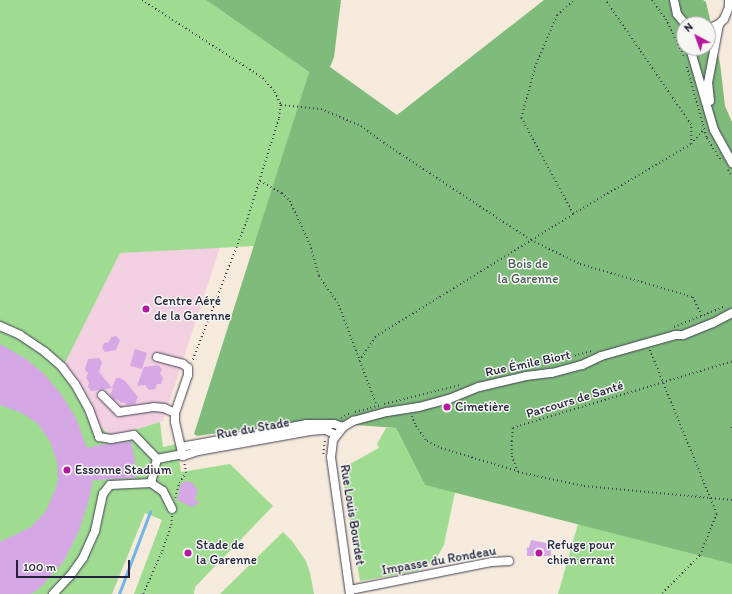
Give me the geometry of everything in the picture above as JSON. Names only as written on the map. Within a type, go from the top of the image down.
[{"type":"street","points":[[670,0],[674,0],[679,16]]},
{"type":"street","points":[[716,25],[719,24],[727,14],[730,4]]},
{"type":"street","points":[[711,119],[708,83],[719,24]]},
{"type":"street","points":[[693,56],[711,119],[720,143],[732,163]]},
{"type":"street","name":"Rue Émile Biort","points":[[335,437],[343,427],[350,422],[379,414],[410,409],[449,399],[479,387],[526,376],[552,373],[582,364],[601,356],[700,329],[732,313]]},
{"type":"street","points":[[0,326],[20,335],[45,352],[62,367],[75,384],[89,409],[99,437],[111,439],[134,435],[157,459]]},
{"type":"street","points":[[157,356],[183,364],[188,368],[188,375],[175,413],[175,422],[182,453],[157,459]]},
{"type":"street","points":[[102,395],[119,412],[164,408],[175,413]]},
{"type":"street","name":"Rue du Stade","points":[[182,453],[306,424],[334,424],[343,427]]},
{"type":"street","name":"Rue du Stade","points":[[182,453],[310,431],[326,430],[335,437]]},
{"type":"street","name":"Rue Louis Bourdet","points":[[335,437],[331,452],[332,467],[350,592]]},
{"type":"street","points":[[151,482],[157,459]]},
{"type":"street","points":[[53,594],[70,576],[83,558],[95,531],[103,494],[110,485],[151,482],[163,491],[172,509]]},
{"type":"street","name":"Impasse du Rondeau","points":[[350,592],[492,562],[509,561]]},
{"type":"path","points":[[142,0],[262,78],[275,92],[281,105],[280,118],[247,221],[188,375]]},
{"type":"path","points":[[572,214],[522,118],[536,64],[557,14],[574,0]]},
{"type":"path","points":[[605,0],[691,126],[691,144]]},
{"type":"path","points":[[652,0],[666,19],[684,56],[704,128],[716,155],[732,176]]},
{"type":"path","points":[[281,105],[321,109],[361,126],[393,150],[531,240],[580,264],[693,297],[702,316]]},
{"type":"path","points":[[359,361],[375,337],[572,214],[691,144],[704,128]]},
{"type":"path","points":[[259,181],[282,193],[290,201],[310,244],[319,276],[339,305],[379,414]]},
{"type":"path","points":[[648,344],[717,514],[700,556],[662,594]]},
{"type":"path","name":"Parcours de Santé","points":[[518,472],[512,456],[513,428],[732,362]]},
{"type":"path","points":[[410,409],[416,426],[427,441],[441,448],[518,472],[584,486],[732,500]]},
{"type":"path","points":[[143,594],[162,551],[171,525],[172,509],[179,483],[186,473],[182,453]]},
{"type":"shaded area","name":"Centre Aéré de la Garenne","points":[[220,247],[163,421],[119,435],[107,433],[100,426],[82,389],[64,365],[120,253]]},
{"type":"green space","points":[[0,0],[206,0],[309,72],[255,246],[120,253],[64,365],[82,389],[100,426],[107,433],[119,435],[160,422],[163,447],[177,444],[181,472],[230,464],[273,506],[195,587],[194,594],[134,594],[162,520],[145,513],[112,594],[0,594]]},
{"type":"green space","name":"Bois de la Garenne","points":[[206,0],[341,0],[334,57],[330,67],[397,115],[544,0],[703,0],[706,2],[709,16],[676,16],[676,56],[716,56],[716,46],[720,63],[725,106],[732,122],[732,564],[425,485],[396,428],[302,421],[197,436],[194,434],[309,72]]},
{"type":"green space","points":[[386,428],[396,428],[425,485],[455,492],[444,545],[436,559],[417,571],[360,581],[341,469],[379,448],[377,444]]},
{"type":"green space","points":[[578,524],[732,564],[732,594],[558,594]]},
{"type":"green space","points":[[283,532],[292,541],[306,561],[314,594],[220,594]]},
{"type":"building","points":[[116,336],[120,340],[116,350],[105,352],[102,348],[104,343],[109,342],[111,337]]},
{"type":"building","name":"Essonne Stadium","points":[[0,344],[26,359],[45,375],[61,394],[76,418],[87,448],[131,441],[135,460],[135,478],[93,480],[88,503],[78,533],[64,561],[41,587],[31,594],[0,594],[0,542],[31,527],[46,511],[56,488],[58,479],[57,462],[50,441],[37,423],[22,413],[0,405]]},
{"type":"building","points":[[135,349],[147,353],[142,369],[130,366]]},
{"type":"building","points":[[99,358],[102,362],[99,372],[112,388],[116,378],[120,378],[125,381],[138,397],[135,404],[127,405],[124,402],[121,403],[117,399],[114,400],[110,395],[113,388],[91,391],[88,387],[89,382],[86,378],[88,373],[85,369],[88,359]]},
{"type":"building","points":[[158,365],[162,369],[160,374],[163,378],[161,384],[157,384],[155,389],[149,390],[145,385],[137,386],[144,367]]},
{"type":"building","points":[[185,481],[194,483],[193,486],[198,488],[195,500],[200,502],[192,507],[177,500],[181,484]]},
{"type":"building","points":[[531,540],[551,544],[551,556],[527,556],[527,547],[529,548]]},
{"type":"waterway","points":[[119,594],[150,512]]},
{"type":"place","name":"Centre Aéré de la Garenne","points":[[146,309]]},
{"type":"place","name":"Cimetière","points":[[447,407]]},
{"type":"place","name":"Essonne Stadium","points":[[67,470]]},
{"type":"place","name":"Stade de la Garenne","points":[[188,553]]},
{"type":"place","name":"Refuge pour chien errant","points":[[539,553]]}]
